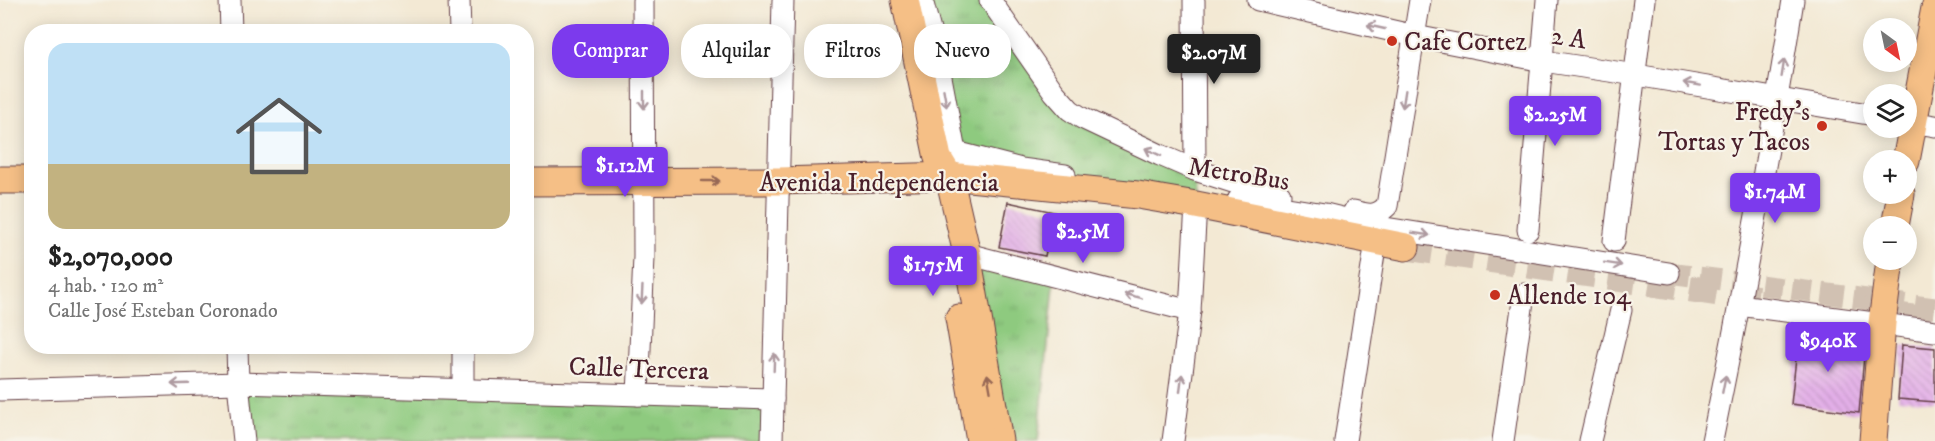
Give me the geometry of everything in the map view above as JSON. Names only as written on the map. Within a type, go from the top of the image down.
[{"type":"main road","points":[[905,0],[940,171],[949,258],[980,441]]},
{"type":"main road","points":[[1909,150],[1920,115],[1935,8]]},
{"type":"main road","name":"Avenida Independencia","points":[[534,182],[779,181],[940,171],[1138,195],[1406,247]]},
{"type":"main road","points":[[940,171],[967,254],[999,441]]},
{"type":"main road","points":[[0,180],[24,180]]},
{"type":"main road","points":[[1873,441],[1882,323],[1889,270]]},
{"type":"street","points":[[230,0],[231,24]]},
{"type":"street","points":[[459,0],[460,24]]},
{"type":"street","points":[[638,395],[644,257],[643,0]]},
{"type":"street","points":[[772,441],[783,0]]},
{"type":"street","name":"MetroBus","points":[[922,0],[938,61],[955,152],[1021,169],[1195,193],[1325,214],[1379,227],[1669,273]]},
{"type":"street","points":[[990,0],[1054,92],[1070,110],[1082,118],[1195,170],[1261,191],[1372,216],[1381,213],[1387,206],[1420,0]]},
{"type":"street","points":[[1194,0],[1195,170]]},
{"type":"street","name":"2 A","points":[[1258,0],[1414,36],[1543,61],[1863,113]]},
{"type":"street","points":[[1528,230],[1547,0]]},
{"type":"street","points":[[1614,241],[1644,0]]},
{"type":"street","points":[[1712,441],[1778,99],[1793,0]]},
{"type":"street","points":[[1173,441],[1190,311],[1196,205]]},
{"type":"street","points":[[1345,441],[1376,241]]},
{"type":"street","points":[[967,254],[1190,311]]},
{"type":"street","points":[[1503,441],[1524,294]]},
{"type":"street","points":[[1739,305],[1935,331]]},
{"type":"street","points":[[1590,441],[1621,310]]},
{"type":"street","points":[[237,354],[244,441]]},
{"type":"street","points":[[463,354],[463,388]]},
{"type":"street","name":"Calle Tercera","points":[[0,390],[238,383],[773,399]]},
{"type":"green space","points":[[905,0],[990,0],[1007,24],[914,24],[914,36]]},
{"type":"green space","points":[[1011,30],[1054,92],[1195,170],[1196,205],[949,176],[924,78],[1011,78]]},
{"type":"green space","points":[[967,254],[1055,276],[1038,441],[999,441]]},
{"type":"green space","points":[[238,383],[773,399],[772,441],[244,441]]},
{"type":"building","points":[[1008,202],[1054,212],[1045,256],[999,247]]},
{"type":"building","points":[[1799,331],[1865,343],[1859,413],[1791,404]]},
{"type":"building","points":[[1902,345],[1935,348],[1935,402],[1898,399]]},
{"type":"tunnel","points":[[1406,247],[1767,300]]},
{"type":"tunnel","points":[[1669,273],[1935,308]]},
{"type":"tunnel","points":[[1862,311],[1935,321]]},
{"type":"place","name":"Cafe Cortez","points":[[1392,41]]},
{"type":"place","name":"Fredy's Tortas y Tacos","points":[[1822,126]]},
{"type":"place","name":"Allende 104","points":[[1495,295]]}]
